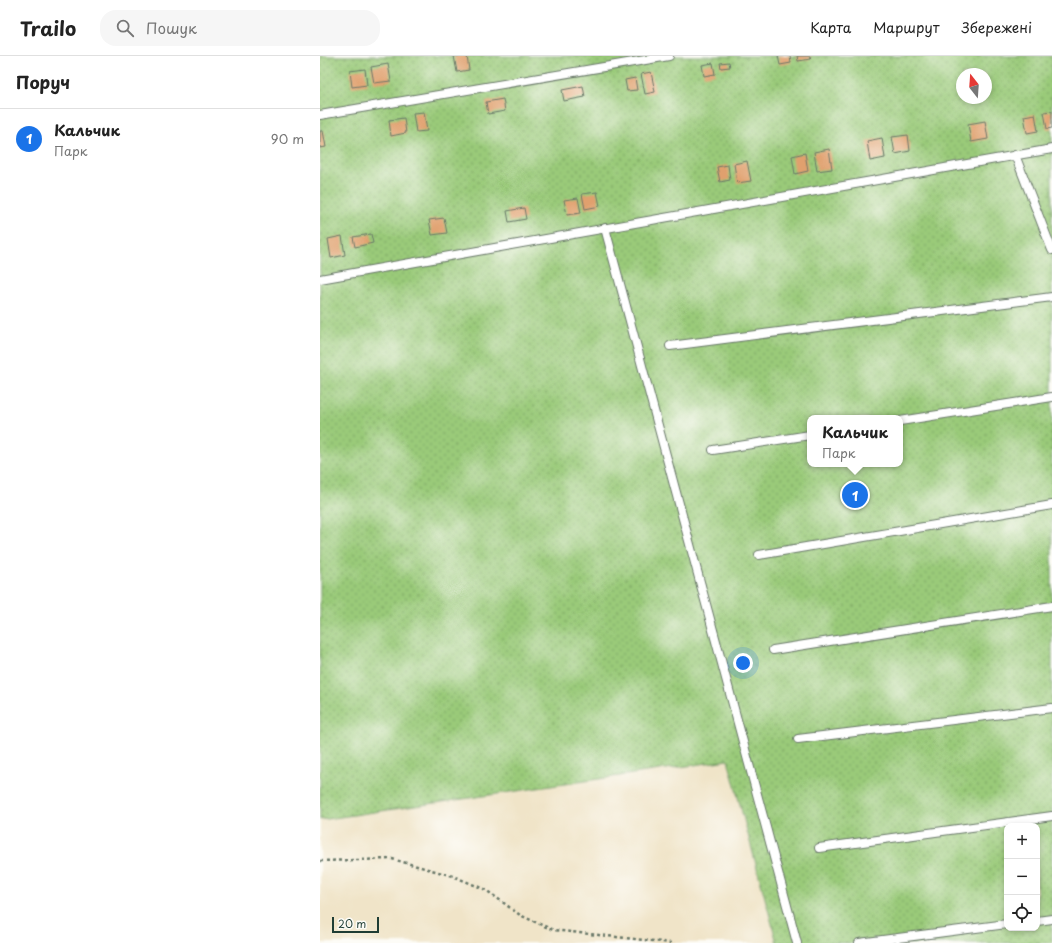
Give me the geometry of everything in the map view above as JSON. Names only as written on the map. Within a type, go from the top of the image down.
[{"type":"lane","points":[[320,115],[669,56]]},
{"type":"lane","points":[[320,279],[1052,149]]},
{"type":"lane","points":[[1015,156],[1052,250]]},
{"type":"lane","points":[[605,228],[797,943]]},
{"type":"lane","points":[[670,346],[1052,297]]},
{"type":"lane","points":[[903,421],[1052,397]]},
{"type":"lane","points":[[714,450],[807,435]]},
{"type":"lane","points":[[759,555],[1052,504]]},
{"type":"lane","points":[[773,650],[1052,606]]},
{"type":"lane","points":[[798,739],[1052,708]]},
{"type":"lane","points":[[819,848],[1052,816]]},
{"type":"lane","points":[[1040,921],[1052,919]]},
{"type":"lane","points":[[858,943],[1004,924]]},
{"type":"path","points":[[320,861],[392,859],[453,876],[486,890],[520,915],[554,930],[671,943]]},
{"type":"green space","points":[[320,56],[1052,56],[1052,943],[777,943],[728,760],[320,820]]},
{"type":"building","points":[[454,56],[467,56],[469,70],[457,72]]},
{"type":"building","points":[[778,56],[790,56],[791,63],[780,65]]},
{"type":"building","points":[[797,56],[810,56],[811,59],[798,61]]},
{"type":"building","points":[[729,62],[730,67],[721,68],[720,63]]},
{"type":"building","points":[[713,63],[715,74],[704,76],[702,65]]},
{"type":"building","points":[[388,64],[391,81],[374,83],[371,67]]},
{"type":"building","points":[[365,69],[367,85],[352,87],[350,71]]},
{"type":"building","points":[[651,72],[655,92],[645,94],[641,74]]},
{"type":"building","points":[[635,78],[637,90],[627,91],[625,80]]},
{"type":"building","points":[[583,86],[585,97],[564,101],[562,90]]},
{"type":"building","points":[[503,99],[505,111],[488,114],[486,102]]},
{"type":"building","points":[[1052,111],[1052,128],[1047,129],[1044,112]]},
{"type":"building","points":[[424,112],[427,131],[416,132],[413,113]]},
{"type":"building","points":[[1035,114],[1038,131],[1027,133],[1024,116]]},
{"type":"building","points":[[404,118],[406,133],[391,136],[389,120]]},
{"type":"building","points":[[985,121],[988,139],[971,142],[968,124]]},
{"type":"building","points":[[320,131],[323,131],[326,147],[320,148]]},
{"type":"building","points":[[908,135],[910,151],[895,154],[892,137]]},
{"type":"building","points":[[882,138],[885,158],[870,161],[867,141]]},
{"type":"building","points":[[829,149],[832,169],[817,171],[814,152]]},
{"type":"building","points":[[805,153],[808,171],[795,174],[792,156]]},
{"type":"building","points":[[747,161],[751,181],[737,183],[734,164]]},
{"type":"building","points":[[728,165],[730,180],[720,182],[717,167]]},
{"type":"building","points":[[597,192],[600,206],[585,209],[582,194]]},
{"type":"building","points":[[578,198],[581,213],[567,215],[564,200]]},
{"type":"building","points":[[524,208],[526,219],[509,222],[507,211]]},
{"type":"building","points":[[444,218],[447,233],[432,235],[429,220]]},
{"type":"building","points":[[371,234],[373,243],[355,247],[353,237]]},
{"type":"building","points":[[342,236],[345,255],[331,258],[328,239]]},
{"type":"place","name":"Кальчик","points":[[855,495]]}]
